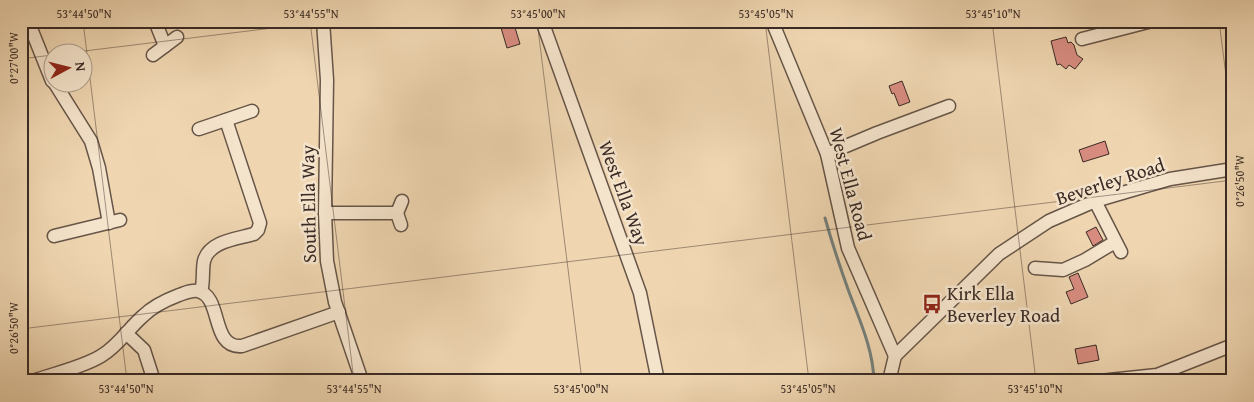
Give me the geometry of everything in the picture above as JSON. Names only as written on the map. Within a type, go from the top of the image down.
[{"type":"street","points":[[28,21],[42,55]]},
{"type":"street","points":[[156,21],[165,46]]},
{"type":"street","name":"South Ella Way","points":[[323,21],[326,80],[325,213],[327,262],[339,312],[362,381]]},
{"type":"street","name":"West Ella Way","points":[[542,21],[640,293],[658,381]]},
{"type":"street","name":"West Ella Road","points":[[772,21],[827,154],[848,248],[895,356]]},
{"type":"street","points":[[1082,39],[1152,21]]},
{"type":"street","points":[[153,55],[177,37]]},
{"type":"street","points":[[53,236],[115,222],[91,141],[59,92]]},
{"type":"street","points":[[827,154],[876,133],[949,106]]},
{"type":"street","points":[[199,129],[252,111]]},
{"type":"street","points":[[202,292],[205,259],[209,251],[215,246],[254,234],[258,230],[260,223],[226,120]]},
{"type":"street","name":"Beverley Road","points":[[895,356],[999,254],[1049,221],[1095,201],[1170,179],[1233,169]]},
{"type":"street","points":[[1042,266],[1063,270],[1118,247],[1095,201]]},
{"type":"street","points":[[325,213],[400,213]]},
{"type":"street","points":[[33,381],[92,361],[108,351],[143,315],[158,304],[192,291],[202,292],[210,300],[225,339],[234,346],[242,346],[339,312]]},
{"type":"street","points":[[126,333],[144,350],[154,381]]},
{"type":"street","points":[[1100,381],[1158,375],[1233,345]]},
{"type":"street","points":[[890,381],[895,356]]},
{"type":"building","points":[[499,21],[513,21],[520,44],[507,48]]},
{"type":"building","points":[[1066,37],[1068,43],[1071,42],[1074,45],[1077,55],[1083,59],[1075,69],[1069,65],[1066,69],[1060,64],[1057,65],[1051,41]]},
{"type":"building","points":[[902,81],[910,102],[899,106],[889,86]]},
{"type":"building","points":[[1105,141],[1109,154],[1083,162],[1079,150]]},
{"type":"building","points":[[1096,227],[1103,240],[1093,246],[1086,232]]},
{"type":"building","points":[[1078,273],[1088,297],[1071,304],[1066,292],[1074,289],[1069,277]]},
{"type":"building","points":[[1096,345],[1099,360],[1078,364],[1075,349]]},
{"type":"waterway","points":[[825,218],[842,273],[865,335],[874,381]]},
{"type":"place","name":"Kirk Ella Beverley Road","points":[[932,304]]}]
